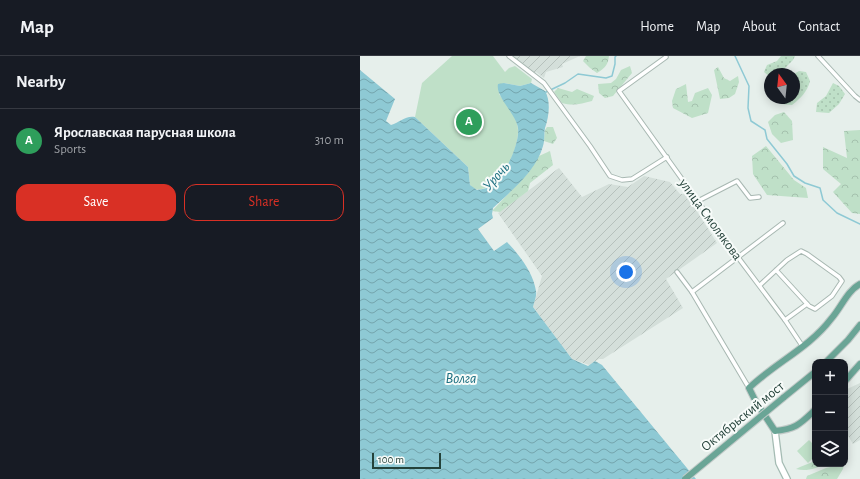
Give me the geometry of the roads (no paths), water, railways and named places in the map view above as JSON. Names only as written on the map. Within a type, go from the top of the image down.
[{"type":"main road","points":[[812,413],[798,425],[790,429],[775,431],[756,402],[749,388],[766,373],[803,348],[825,327],[850,292],[860,284]]},
{"type":"main road","points":[[829,359],[848,340],[860,325]]},
{"type":"main road","points":[[848,378],[860,364]]},
{"type":"main road","name":"Октябрьский мост","points":[[685,479],[812,374]]},
{"type":"street","points":[[509,56],[544,83],[610,176],[622,180],[632,179],[667,157]]},
{"type":"street","points":[[818,56],[860,100]]},
{"type":"street","name":"улица Смолякова","points":[[666,57],[619,91],[737,256],[760,285],[803,348]]},
{"type":"street","points":[[698,201],[737,181],[750,198],[759,197]]},
{"type":"street","points":[[692,292],[737,256],[783,223]]},
{"type":"street","points":[[760,285],[776,270],[796,253],[801,251],[808,254],[839,277],[842,281],[832,296],[815,310],[807,304],[776,270]]},
{"type":"street","points":[[677,272],[692,292],[749,388]]},
{"type":"street","points":[[785,320],[807,304]]},
{"type":"street","points":[[775,431],[779,463],[787,479]]},
{"type":"water","name":"Волга","points":[[360,70],[395,99],[386,121],[391,125],[406,118],[415,117],[468,167],[470,185],[477,190],[484,189],[494,184],[503,174],[517,142],[518,128],[514,117],[502,100],[498,89],[498,84],[504,83],[520,86],[531,83],[545,91],[549,109],[545,128],[544,144],[540,155],[522,180],[493,208],[493,218],[478,229],[494,251],[507,242],[521,259],[532,277],[536,291],[533,307],[572,359],[588,366],[595,361],[602,365],[696,479],[360,479]]},
{"type":"waterway","name":"Урочь","points":[[544,93],[565,83],[578,74],[606,78],[612,76],[616,56]]},
{"type":"waterway","name":"Урочь","points":[[735,56],[749,86],[748,108],[751,121],[765,130],[767,139],[787,164],[794,176],[805,183],[820,188],[823,200],[837,213],[860,224]]},
{"type":"place","name":"Ярославская парусная школа","points":[[469,122]]}]
